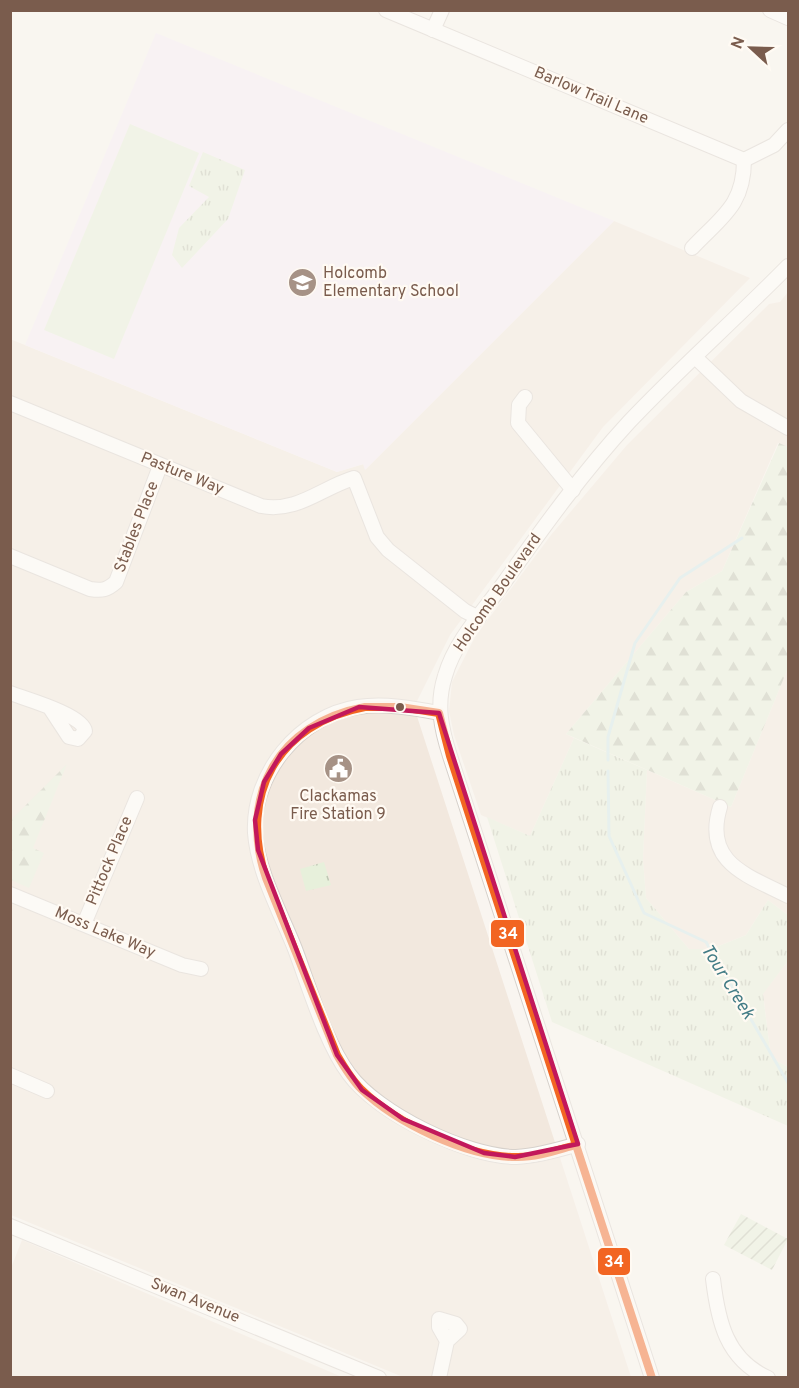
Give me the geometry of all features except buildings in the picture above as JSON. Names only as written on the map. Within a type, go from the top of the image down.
[{"type":"street","name":"Barlow Trail Lane","points":[[386,10],[744,160]]},
{"type":"street","points":[[433,30],[442,10]]},
{"type":"street","points":[[770,10],[789,18]]},
{"type":"street","points":[[692,248],[738,199],[744,182],[744,160],[774,145],[789,130]]},
{"type":"street","name":"Holcomb Boulevard","points":[[652,1377],[450,756],[439,713],[447,670],[456,650],[573,490],[627,424],[789,266]]},
{"type":"street","points":[[694,357],[741,401],[789,428]]},
{"type":"street","points":[[525,398],[519,405],[518,423],[573,490]]},
{"type":"street","name":"Pasture Way","points":[[10,404],[261,506],[278,508],[302,503],[332,485],[354,478],[372,528],[388,550],[465,611],[479,618]]},
{"type":"street","name":"Stables Place","points":[[10,556],[90,589],[101,591],[108,588],[116,582],[160,466]]},
{"type":"street","points":[[10,693],[50,708]]},
{"type":"street","points":[[439,713],[392,706],[359,707],[326,718],[293,741],[272,766],[259,800],[255,836],[267,880],[337,1055],[362,1090],[403,1119],[484,1152],[516,1157],[578,1144]]},
{"type":"street","name":"Pittock Place","points":[[84,924],[137,798]]},
{"type":"street","points":[[720,807],[716,831],[723,855],[739,871],[789,896]]},
{"type":"street","name":"Moss Lake Way","points":[[10,894],[182,965],[201,969]]},
{"type":"street","points":[[10,1075],[47,1090]]},
{"type":"street","name":"Swan Avenue","points":[[10,1226],[379,1377]]},
{"type":"street","points":[[713,1279],[717,1313],[724,1336],[748,1366],[768,1377]]},
{"type":"street","points":[[440,1377],[447,1341]]},
{"type":"highlighted area","points":[[359,707],[439,713],[578,1144],[566,1148],[515,1157],[484,1153],[403,1119],[362,1090],[337,1055],[258,850],[255,820],[264,782],[281,754],[309,728]]},
{"type":"shaded area","name":"Holcomb Elementary School","points":[[156,33],[614,221],[365,470],[363,464],[337,472],[25,345]]},
{"type":"shaded area","points":[[614,221],[750,278],[603,427],[450,635],[414,707],[631,1377],[403,1377],[11,1215],[10,339],[337,472],[364,464],[366,469]]},
{"type":"shaded area","points":[[788,292],[788,447],[778,443],[722,571],[686,592],[566,734],[574,738],[530,836],[481,815],[454,735],[449,711],[452,682],[475,637],[551,535],[627,445],[769,304],[780,302]]},
{"type":"shaded area","points":[[788,668],[788,915],[768,900],[746,935],[711,949],[689,949],[646,898],[643,859],[647,770],[731,807]]},
{"type":"shaded area","points":[[788,961],[788,1067],[771,1058],[763,993]]},
{"type":"shaded area","points":[[22,1240],[342,1377],[11,1377],[11,1268]]},
{"type":"green space","points":[[130,124],[199,153],[114,359],[44,330]]},
{"type":"green space","points":[[203,152],[245,170],[228,219],[182,268],[172,255],[179,228],[209,197],[189,186]]},
{"type":"green space","points":[[779,443],[788,447],[788,668],[731,807],[566,734],[686,592],[722,571]]},
{"type":"green space","points":[[574,738],[647,770],[643,859],[646,898],[689,949],[711,949],[746,935],[768,900],[788,915],[788,961],[763,994],[771,1058],[788,1067],[788,1126],[552,1022],[487,817],[530,836]]},
{"type":"green space","points":[[67,764],[33,848],[44,853],[29,888],[11,880],[11,820]]},
{"type":"green space","points":[[324,862],[331,885],[306,891],[300,869]]},
{"type":"green space","points":[[741,1214],[788,1239],[772,1270],[724,1245]]},
{"type":"waterway","name":"Tour Creek","points":[[608,760],[608,737],[635,643],[680,578],[742,538]]},
{"type":"waterway","name":"Tour Creek","points":[[608,771],[609,836],[644,913],[706,942],[788,1083]]},
{"type":"transit line","name":"34","points":[[365,707],[400,707],[439,713],[450,756],[576,1145],[525,1157],[498,1156],[456,1145],[413,1126],[376,1102],[354,1081],[337,1055],[266,878],[259,847],[257,819],[262,792],[272,767],[288,746],[309,729],[335,716],[365,707]]},
{"type":"transit line","name":"34","points":[[576,1145],[652,1378]]},
{"type":"place","name":"Holcomb Elementary School","points":[[302,283]]},
{"type":"place","name":"Clackamas Fire Station 9","points":[[338,769]]}]
